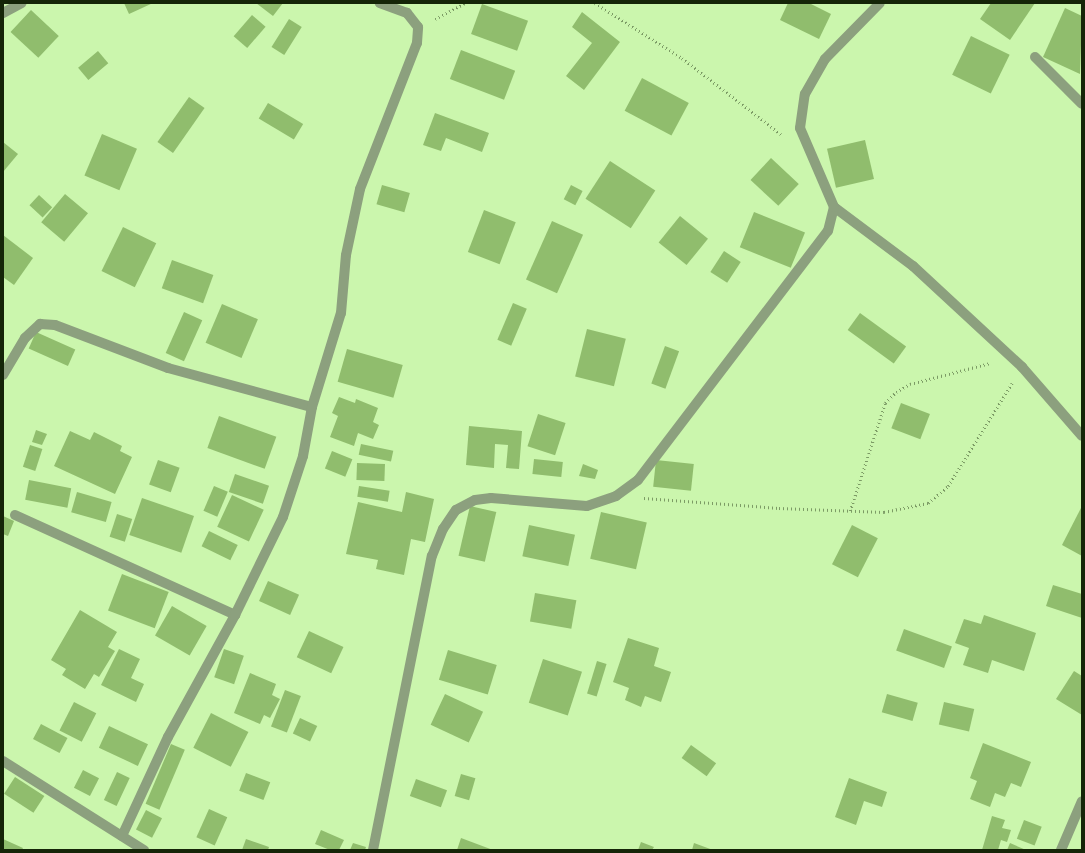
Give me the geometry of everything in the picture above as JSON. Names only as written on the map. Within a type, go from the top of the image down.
[{"type":"street","points":[[3,13],[22,3]]},
{"type":"street","points":[[122,836],[168,737],[235,615],[283,517],[303,456],[312,407],[341,313],[346,255],[360,189],[417,43],[418,27],[407,13],[380,3]]},
{"type":"street","points":[[880,3],[825,59],[805,94],[800,128],[834,207],[913,266],[1022,367],[1082,436]]},
{"type":"street","points":[[1035,57],[1082,104]]},
{"type":"street","points":[[372,850],[432,556],[450,518],[461,507],[475,500],[491,498],[587,506],[616,496],[638,480],[828,231],[834,207]]},
{"type":"street","points":[[3,376],[25,338],[40,324],[55,325],[168,368],[312,407]]},
{"type":"street","points":[[15,515],[235,615]]},
{"type":"street","points":[[3,761],[144,850]]},
{"type":"street","points":[[1062,850],[1082,802]]},
{"type":"path","points":[[418,27],[466,3]]},
{"type":"path","points":[[595,3],[682,58],[812,158]]},
{"type":"path","points":[[850,511],[885,403],[896,392],[910,384],[1011,358]]},
{"type":"path","points":[[616,496],[725,505],[884,512],[928,503],[948,486],[1022,367]]},
{"type":"building","points":[[124,3],[153,3],[129,14]]},
{"type":"building","points":[[256,3],[283,3],[273,16]]},
{"type":"building","points":[[788,3],[809,3],[831,14],[819,39],[780,20]]},
{"type":"building","points":[[991,3],[1035,3],[1010,40],[980,19]]},
{"type":"building","points":[[482,4],[528,21],[517,51],[471,34]]},
{"type":"building","points":[[1065,8],[1082,16],[1080,74],[1043,57]]},
{"type":"building","points":[[31,10],[59,36],[38,58],[11,32]]},
{"type":"building","points":[[582,12],[620,42],[584,90],[566,76],[592,43],[572,27]]},
{"type":"building","points":[[252,15],[266,27],[247,48],[234,36]]},
{"type":"building","points":[[289,19],[302,27],[284,55],[272,47]]},
{"type":"building","points":[[971,36],[1010,55],[991,93],[952,75]]},
{"type":"building","points":[[461,50],[515,71],[504,100],[450,79]]},
{"type":"building","points":[[98,51],[108,63],[88,80],[78,68]]},
{"type":"building","points":[[642,78],[689,103],[671,136],[625,111]]},
{"type":"building","points":[[189,97],[205,108],[173,153],[157,142]]},
{"type":"building","points":[[268,103],[303,124],[294,140],[259,118]]},
{"type":"building","points":[[435,113],[489,133],[482,152],[446,138],[441,151],[423,145]]},
{"type":"building","points":[[102,134],[137,149],[119,190],[84,175]]},
{"type":"building","points":[[865,140],[874,179],[836,188],[827,149]]},
{"type":"building","points":[[3,142],[18,154],[3,172]]},
{"type":"building","points":[[771,158],[799,184],[778,206],[751,180]]},
{"type":"building","points":[[610,161],[655,190],[631,228],[585,199]]},
{"type":"building","points":[[382,185],[410,193],[404,212],[376,204]]},
{"type":"building","points":[[571,185],[583,191],[575,205],[564,199]]},
{"type":"building","points":[[65,194],[88,213],[64,242],[41,222]]},
{"type":"building","points":[[39,195],[52,207],[43,218],[29,205]]},
{"type":"building","points":[[484,210],[516,222],[500,264],[468,252]]},
{"type":"building","points":[[754,212],[805,233],[791,268],[740,247]]},
{"type":"building","points":[[680,216],[708,239],[687,265],[659,242]]},
{"type":"building","points":[[552,221],[583,235],[557,293],[526,279]]},
{"type":"building","points":[[123,227],[156,243],[135,287],[102,271]]},
{"type":"building","points":[[3,235],[33,258],[14,285],[3,277]]},
{"type":"building","points":[[724,251],[741,262],[727,283],[710,272]]},
{"type":"building","points":[[172,260],[213,275],[203,303],[162,288]]},
{"type":"building","points":[[513,303],[527,309],[511,346],[497,340]]},
{"type":"building","points":[[222,304],[258,319],[241,358],[206,343]]},
{"type":"building","points":[[184,312],[202,320],[184,361],[166,353]]},
{"type":"building","points":[[860,313],[906,347],[894,363],[848,330]]},
{"type":"building","points":[[587,329],[626,339],[614,386],[575,377]]},
{"type":"building","points":[[36,332],[75,349],[68,366],[29,348]]},
{"type":"building","points":[[665,346],[679,351],[665,389],[651,384]]},
{"type":"building","points":[[347,349],[403,365],[393,398],[338,382]]},
{"type":"building","points":[[339,397],[355,403],[356,399],[378,408],[373,422],[379,425],[373,439],[358,433],[354,446],[330,437],[338,416],[332,413]]},
{"type":"building","points":[[901,403],[930,414],[920,439],[891,428]]},
{"type":"building","points":[[538,414],[566,423],[555,455],[527,446]]},
{"type":"building","points":[[219,416],[276,437],[265,469],[207,448]]},
{"type":"building","points":[[469,426],[522,431],[519,469],[506,468],[508,445],[495,444],[494,468],[466,465]]},
{"type":"building","points":[[36,430],[47,434],[42,445],[32,442]]},
{"type":"building","points":[[70,431],[90,440],[94,432],[122,446],[120,451],[132,457],[115,494],[54,466]]},
{"type":"building","points":[[361,444],[393,451],[391,462],[359,455]]},
{"type":"building","points":[[30,445],[42,449],[35,471],[23,467]]},
{"type":"building","points":[[332,451],[352,459],[345,477],[325,469]]},
{"type":"building","points":[[534,459],[563,462],[561,477],[532,474]]},
{"type":"building","points":[[158,460],[180,468],[171,492],[149,484]]},
{"type":"building","points":[[656,460],[694,464],[691,491],[653,487]]},
{"type":"building","points":[[357,463],[385,464],[384,481],[356,480]]},
{"type":"building","points":[[583,464],[598,470],[595,479],[579,476]]},
{"type":"building","points":[[235,474],[269,486],[263,504],[229,492]]},
{"type":"building","points":[[29,480],[71,488],[67,508],[25,500]]},
{"type":"building","points":[[214,486],[228,492],[217,517],[203,511]]},
{"type":"building","points":[[359,486],[390,491],[388,502],[357,497]]},
{"type":"building","points":[[77,492],[112,502],[106,522],[71,512]]},
{"type":"building","points":[[406,492],[434,499],[425,542],[411,539],[404,575],[376,569],[378,560],[346,554],[358,502],[402,512]]},
{"type":"building","points":[[232,495],[264,510],[249,542],[217,527]]},
{"type":"building","points":[[142,498],[194,516],[181,553],[129,535]]},
{"type":"building","points":[[470,506],[496,512],[485,562],[459,556]]},
{"type":"building","points":[[1082,506],[1082,556],[1062,545]]},
{"type":"building","points":[[601,512],[647,523],[636,569],[590,559]]},
{"type":"building","points":[[117,514],[132,519],[125,542],[110,537]]},
{"type":"building","points":[[3,516],[14,521],[8,536],[3,534]]},
{"type":"building","points":[[529,525],[575,535],[568,566],[522,556]]},
{"type":"building","points":[[852,525],[878,538],[858,577],[832,564]]},
{"type":"building","points":[[209,531],[238,545],[230,560],[202,546]]},
{"type":"building","points":[[122,574],[169,592],[155,628],[108,610]]},
{"type":"building","points":[[268,581],[299,595],[290,615],[259,601]]},
{"type":"building","points":[[1053,585],[1082,594],[1082,618],[1046,606]]},
{"type":"building","points":[[535,593],[576,600],[571,629],[530,622]]},
{"type":"building","points":[[172,606],[207,626],[190,655],[155,635]]},
{"type":"building","points":[[80,610],[117,632],[108,647],[115,651],[99,677],[94,674],[85,689],[62,675],[66,669],[51,660]]},
{"type":"building","points":[[984,615],[1036,633],[1024,671],[992,660],[988,673],[963,665],[969,648],[955,643],[964,619],[981,624]]},
{"type":"building","points":[[904,629],[952,646],[944,668],[896,651]]},
{"type":"building","points":[[309,631],[343,647],[331,673],[297,657]]},
{"type":"building","points":[[628,638],[659,648],[654,666],[671,672],[661,702],[645,696],[641,707],[625,700],[629,688],[613,682]]},
{"type":"building","points":[[119,649],[140,659],[131,678],[144,684],[136,702],[101,685]]},
{"type":"building","points":[[224,649],[244,656],[234,684],[214,677]]},
{"type":"building","points":[[448,650],[497,665],[488,695],[439,680]]},
{"type":"building","points":[[543,659],[582,672],[568,715],[529,703]]},
{"type":"building","points":[[597,661],[607,664],[597,696],[587,694]]},
{"type":"building","points":[[1074,671],[1082,676],[1082,715],[1056,699]]},
{"type":"building","points":[[250,673],[276,684],[272,695],[280,699],[270,718],[264,715],[260,724],[234,713]]},
{"type":"building","points":[[285,690],[301,696],[287,733],[271,726]]},
{"type":"building","points":[[445,694],[483,712],[469,743],[431,725]]},
{"type":"building","points":[[887,694],[918,703],[913,721],[882,712]]},
{"type":"building","points":[[74,702],[96,713],[82,742],[59,731]]},
{"type":"building","points":[[944,702],[974,709],[969,731],[939,724]]},
{"type":"building","points":[[211,713],[248,732],[231,767],[193,748]]},
{"type":"building","points":[[300,718],[317,726],[310,741],[293,733]]},
{"type":"building","points":[[41,724],[67,738],[60,753],[33,739]]},
{"type":"building","points":[[109,726],[148,744],[138,766],[99,748]]},
{"type":"building","points":[[983,743],[1031,762],[1021,787],[1011,783],[1005,797],[995,793],[990,807],[970,799],[977,781],[970,778]]},
{"type":"building","points":[[171,744],[185,750],[159,810],[146,804]]},
{"type":"building","points":[[691,745],[716,763],[707,776],[682,758]]},
{"type":"building","points":[[83,770],[99,778],[90,796],[74,788]]},
{"type":"building","points":[[117,772],[130,778],[117,806],[104,800]]},
{"type":"building","points":[[246,773],[270,782],[263,800],[239,791]]},
{"type":"building","points":[[461,774],[475,778],[469,800],[455,796]]},
{"type":"building","points":[[15,777],[44,796],[33,813],[4,794]]},
{"type":"building","points":[[849,778],[887,792],[882,807],[864,801],[856,825],[835,817]]},
{"type":"building","points":[[416,779],[447,790],[441,807],[410,796]]},
{"type":"building","points":[[209,809],[227,817],[215,845],[196,837]]},
{"type":"building","points":[[146,810],[162,818],[152,838],[136,830]]},
{"type":"building","points":[[992,816],[1005,820],[1002,828],[1011,830],[1007,842],[1001,840],[998,850],[982,850]]},
{"type":"building","points":[[1024,820],[1042,827],[1035,845],[1017,839]]},
{"type":"building","points":[[321,830],[344,840],[339,850],[330,850],[315,844]]},
{"type":"building","points":[[461,838],[493,850],[457,850]]},
{"type":"building","points":[[3,839],[23,848],[22,850],[3,850]]},
{"type":"building","points":[[246,839],[269,847],[268,850],[242,850]]},
{"type":"building","points":[[641,842],[654,847],[652,850],[638,850]]},
{"type":"building","points":[[353,843],[366,847],[365,850],[350,850]]},
{"type":"building","points":[[694,843],[713,850],[692,850]]},
{"type":"building","points":[[1010,843],[1026,850],[1007,850]]}]
